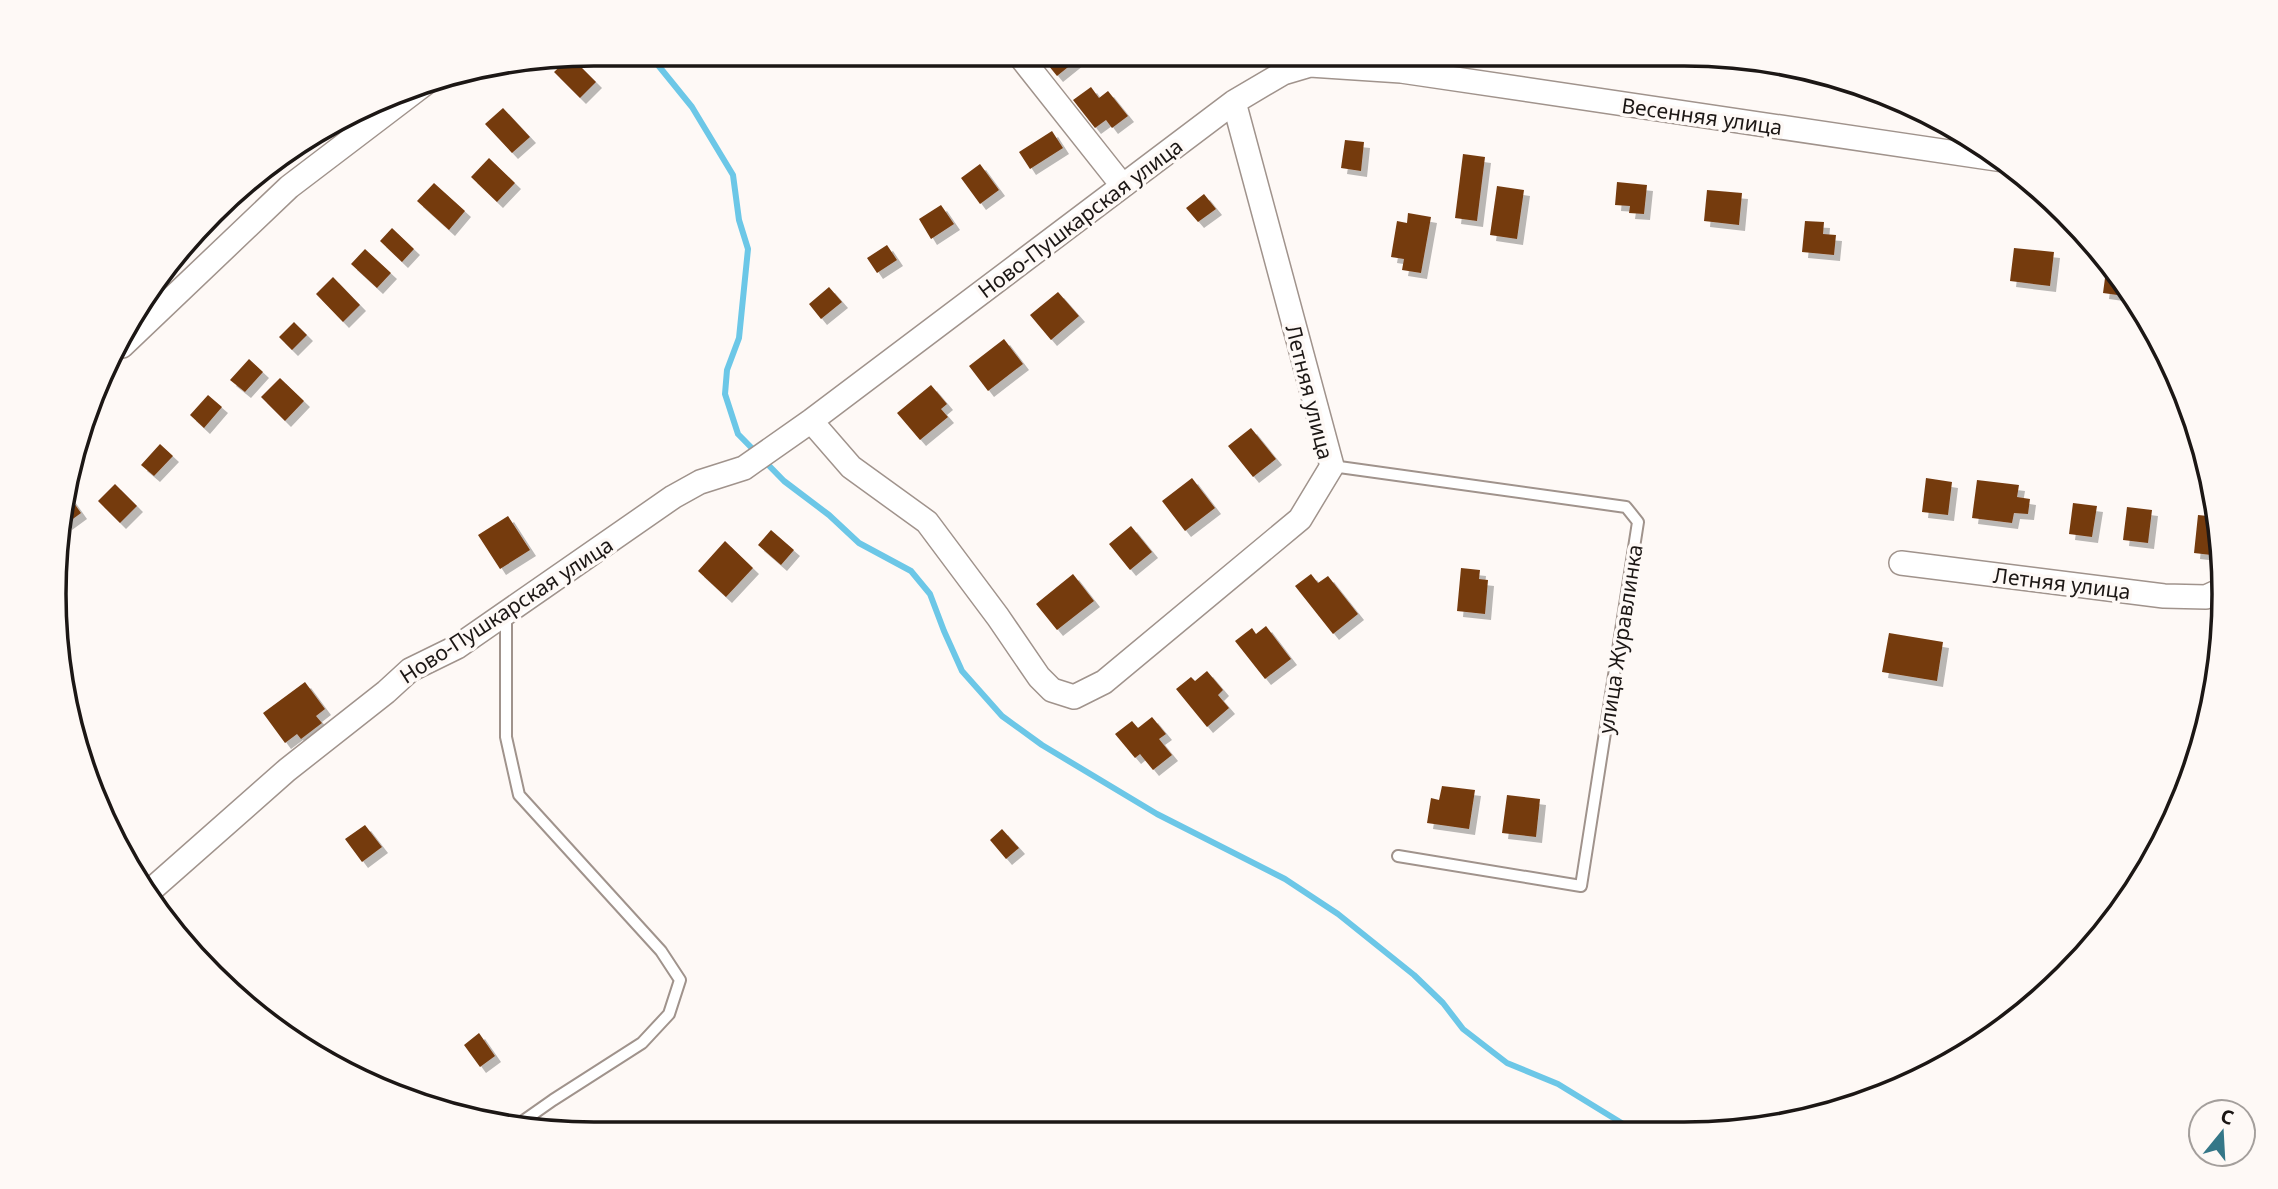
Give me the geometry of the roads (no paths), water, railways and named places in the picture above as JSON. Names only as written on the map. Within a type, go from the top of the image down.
[{"type":"street","points":[[1028,66],[1122,185]]},
{"type":"street","name":"Ново-Пушкарская улица","points":[[154,886],[287,770],[410,670],[457,647],[673,497],[701,482],[749,464],[772,449],[1234,102],[1300,66]]},
{"type":"street","name":"Весенняя улица","points":[[1421,66],[1978,156]]},
{"type":"street","name":"Летняя улица","points":[[811,421],[851,467],[927,522],[1039,677],[1052,690],[1074,697],[1104,682],[1300,519],[1332,466],[1234,102]]},
{"type":"street","points":[[135,333],[289,187],[396,106]]},
{"type":"street","name":"Летняя улица","points":[[1901,563],[2164,596],[2206,597],[2212,594]]},
{"type":"lane","name":"улица Журавлинка","points":[[1332,466],[1626,507],[1638,522],[1581,886],[1398,856]]},
{"type":"lane","points":[[506,614],[506,737],[519,795],[661,951],[680,980],[669,1014],[642,1043],[527,1118]]},
{"type":"waterway","points":[[659,66],[692,107],[733,175],[739,220],[748,249],[739,338],[727,370],[725,394],[738,434],[784,481],[829,515],[859,543],[911,571],[930,594],[962,671],[1002,716],[1042,745],[1157,814],[1285,879],[1338,914],[1414,975],[1443,1003],[1463,1029],[1507,1063],[1558,1084],[1620,1122]]}]
